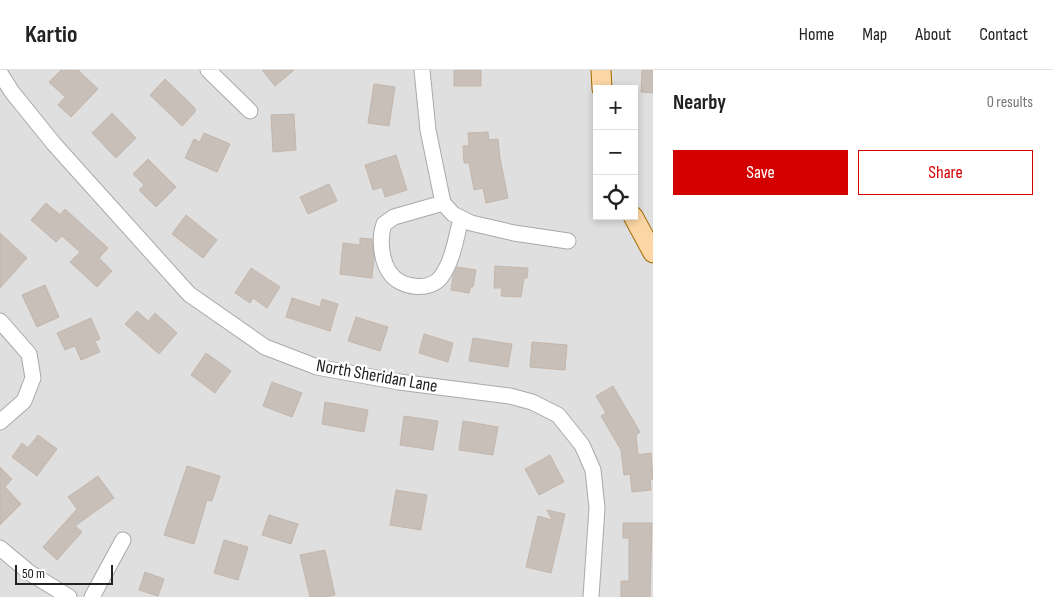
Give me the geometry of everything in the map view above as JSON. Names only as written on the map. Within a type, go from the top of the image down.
[{"type":"main road","points":[[601,70],[602,85]]},
{"type":"main road","points":[[635,220],[653,253]]},
{"type":"street","points":[[208,70],[250,111]]},
{"type":"street","points":[[422,70],[428,130],[443,203],[453,214],[471,223],[514,233],[568,241]]},
{"type":"street","name":"North Sheridan Lane","points":[[0,73],[12,92],[54,144],[189,294],[265,347],[317,367],[399,382],[510,396],[532,402],[558,415],[582,444],[593,470],[597,508],[591,597]]},
{"type":"street","points":[[443,203],[394,217],[384,224],[381,236],[384,258],[393,277],[410,285],[422,286],[436,282],[450,259],[461,218]]},
{"type":"street","points":[[0,321],[28,354],[33,378],[24,401],[0,422]]},
{"type":"street","points":[[92,597],[123,540]]},
{"type":"street","points":[[0,548],[30,573],[68,597]]},
{"type":"shaded area","points":[[0,70],[653,70],[653,597],[0,597]]},
{"type":"building","points":[[61,70],[78,70],[98,89],[71,117],[58,105],[65,97],[49,82]]},
{"type":"building","points":[[262,70],[294,70],[275,86]]},
{"type":"building","points":[[454,70],[481,70],[481,86],[454,86]]},
{"type":"building","points":[[642,70],[653,70],[653,93],[641,92]]},
{"type":"building","points":[[165,79],[195,108],[195,112],[182,126],[150,95]]},
{"type":"building","points":[[374,84],[395,87],[389,126],[368,123]]},
{"type":"building","points":[[112,113],[136,138],[116,158],[92,133]]},
{"type":"building","points":[[294,114],[296,150],[273,152],[271,115]]},
{"type":"building","points":[[488,132],[489,140],[498,139],[508,198],[486,203],[483,188],[474,190],[469,163],[464,163],[463,146],[469,146],[468,133]]},
{"type":"building","points":[[204,133],[230,144],[217,172],[185,158],[194,139],[200,142]]},
{"type":"building","points":[[396,155],[407,190],[385,197],[382,187],[373,190],[365,165]]},
{"type":"building","points":[[148,159],[176,187],[156,207],[139,190],[144,185],[133,174]]},
{"type":"building","points":[[329,184],[337,201],[308,214],[300,197]]},
{"type":"building","points":[[46,203],[60,215],[65,209],[108,248],[99,258],[112,271],[97,287],[70,262],[80,252],[62,236],[56,242],[31,220]]},
{"type":"building","points":[[186,215],[217,240],[203,258],[172,234]]},
{"type":"building","points":[[0,233],[27,258],[0,288]]},
{"type":"building","points":[[360,238],[372,239],[374,258],[372,278],[340,274],[343,243],[360,245]]},
{"type":"building","points":[[495,266],[528,268],[527,278],[524,278],[521,297],[501,296],[502,288],[494,288]]},
{"type":"building","points":[[457,267],[476,270],[473,287],[471,286],[469,293],[451,290],[453,276]]},
{"type":"building","points":[[251,268],[280,287],[267,308],[253,298],[250,303],[235,293]]},
{"type":"building","points":[[45,285],[59,317],[37,327],[22,295]]},
{"type":"building","points":[[292,298],[320,307],[322,299],[338,304],[330,331],[286,317]]},
{"type":"building","points":[[137,311],[148,321],[155,313],[177,333],[159,354],[125,324]]},
{"type":"building","points":[[356,317],[388,327],[380,351],[348,341]]},
{"type":"building","points":[[91,318],[100,339],[95,341],[100,352],[81,360],[75,346],[65,350],[57,333]]},
{"type":"building","points":[[424,334],[453,343],[448,362],[419,353]]},
{"type":"building","points":[[473,338],[512,344],[508,367],[469,361]]},
{"type":"building","points":[[532,342],[567,345],[565,370],[530,367]]},
{"type":"building","points":[[206,353],[231,371],[215,393],[191,375]]},
{"type":"building","points":[[272,382],[302,393],[292,417],[263,406]]},
{"type":"building","points":[[613,386],[640,432],[636,435],[638,455],[651,453],[653,479],[650,480],[651,490],[632,492],[630,474],[624,475],[621,450],[601,416],[606,413],[596,396]]},
{"type":"building","points":[[325,402],[368,410],[364,432],[322,424]]},
{"type":"building","points":[[404,416],[438,421],[433,450],[400,445]]},
{"type":"building","points":[[463,421],[498,427],[493,455],[459,450]]},
{"type":"building","points":[[38,435],[57,449],[37,476],[12,457],[22,443],[28,448]]},
{"type":"building","points":[[550,455],[564,482],[539,495],[525,469]]},
{"type":"building","points":[[187,466],[220,476],[212,501],[207,500],[194,544],[164,535]]},
{"type":"building","points":[[0,467],[12,479],[5,487],[21,504],[0,525]]},
{"type":"building","points":[[98,476],[114,498],[75,526],[82,532],[57,560],[43,547],[77,509],[68,497]]},
{"type":"building","points":[[396,490],[427,495],[421,530],[390,525]]},
{"type":"building","points":[[547,510],[565,514],[551,573],[526,567],[538,516],[552,520]]},
{"type":"building","points":[[269,515],[298,524],[291,544],[262,535]]},
{"type":"building","points":[[623,523],[652,523],[650,597],[621,597],[621,581],[629,581],[629,538],[623,538]]},
{"type":"building","points":[[224,540],[248,547],[238,580],[214,573]]},
{"type":"building","points":[[325,550],[335,595],[310,597],[300,555]]},
{"type":"building","points":[[145,572],[164,579],[158,596],[139,590]]}]
